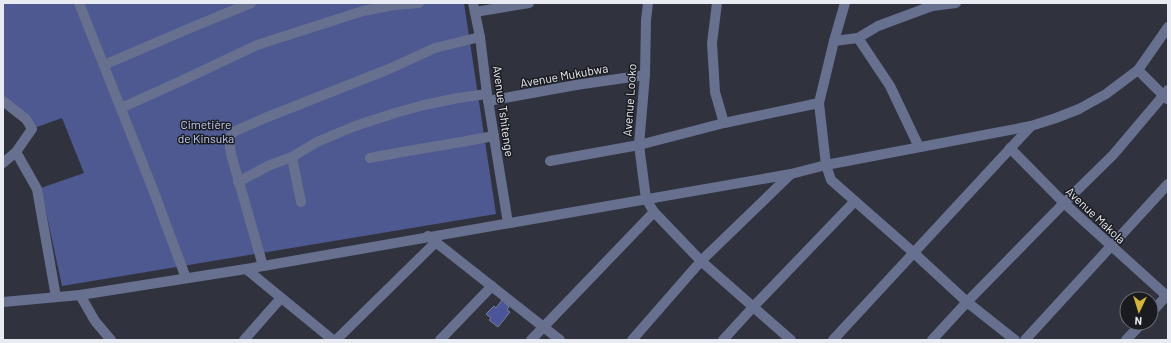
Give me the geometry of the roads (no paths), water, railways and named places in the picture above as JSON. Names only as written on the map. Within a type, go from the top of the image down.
[{"type":"street","points":[[79,3],[152,187],[186,278]]},
{"type":"street","points":[[104,65],[252,3]]},
{"type":"street","points":[[121,108],[257,45],[363,11],[394,5],[419,3]]},
{"type":"street","points":[[474,8],[529,3]]},
{"type":"street","name":"Avenue Looko","points":[[646,199],[639,145],[645,75],[646,20],[648,3]]},
{"type":"street","points":[[717,3],[712,43],[715,92],[724,123]]},
{"type":"street","points":[[853,3],[844,6],[819,103],[826,165],[831,180],[914,252],[967,302],[1015,340]]},
{"type":"street","points":[[834,41],[858,38],[878,26],[932,6],[956,3]]},
{"type":"street","name":"Avenue Tshitenge","points":[[474,8],[480,37],[487,98],[508,223]]},
{"type":"street","points":[[3,302],[80,295],[432,239],[508,223],[791,174],[826,165],[1031,126],[1079,109],[1106,94],[1138,70],[1168,28]]},
{"type":"street","points":[[263,266],[231,154],[228,139],[233,132],[389,69],[435,48],[480,37]]},
{"type":"street","points":[[858,38],[890,86],[919,147]]},
{"type":"street","points":[[932,340],[967,302],[1113,155],[1166,95],[1138,70]]},
{"type":"street","name":"Avenue Mukubwa","points":[[238,182],[270,165],[292,157],[317,142],[355,126],[395,113],[458,98],[487,98],[645,75]]},
{"type":"street","points":[[3,101],[26,120],[32,129],[16,152],[3,163]]},
{"type":"street","points":[[550,161],[639,145],[724,123],[819,103]]},
{"type":"street","points":[[833,340],[1031,126]]},
{"type":"street","points":[[370,158],[494,136]]},
{"type":"street","name":"Avenue Makola","points":[[1010,148],[1064,203],[1168,295]]},
{"type":"street","points":[[16,152],[36,189],[56,297]]},
{"type":"street","points":[[292,157],[301,202]]},
{"type":"street","points":[[632,340],[701,260],[791,174]]},
{"type":"street","points":[[1025,340],[1112,247],[1168,184]]},
{"type":"street","points":[[646,199],[654,212],[701,260],[791,340]]},
{"type":"street","points":[[723,340],[855,202]]},
{"type":"street","points":[[531,340],[654,212]]},
{"type":"street","points":[[432,239],[560,340]]},
{"type":"street","points":[[336,340],[432,239]]},
{"type":"street","points":[[246,269],[333,340]]},
{"type":"street","points":[[440,340],[492,286]]},
{"type":"street","points":[[80,295],[95,322],[111,340]]},
{"type":"street","points":[[1159,305],[1168,295]]},
{"type":"street","points":[[244,340],[281,298]]},
{"type":"street","points":[[1126,340],[1134,331]]},
{"type":"park label","name":"Cimetière de Kinsuka","points":[[206,131]]}]
